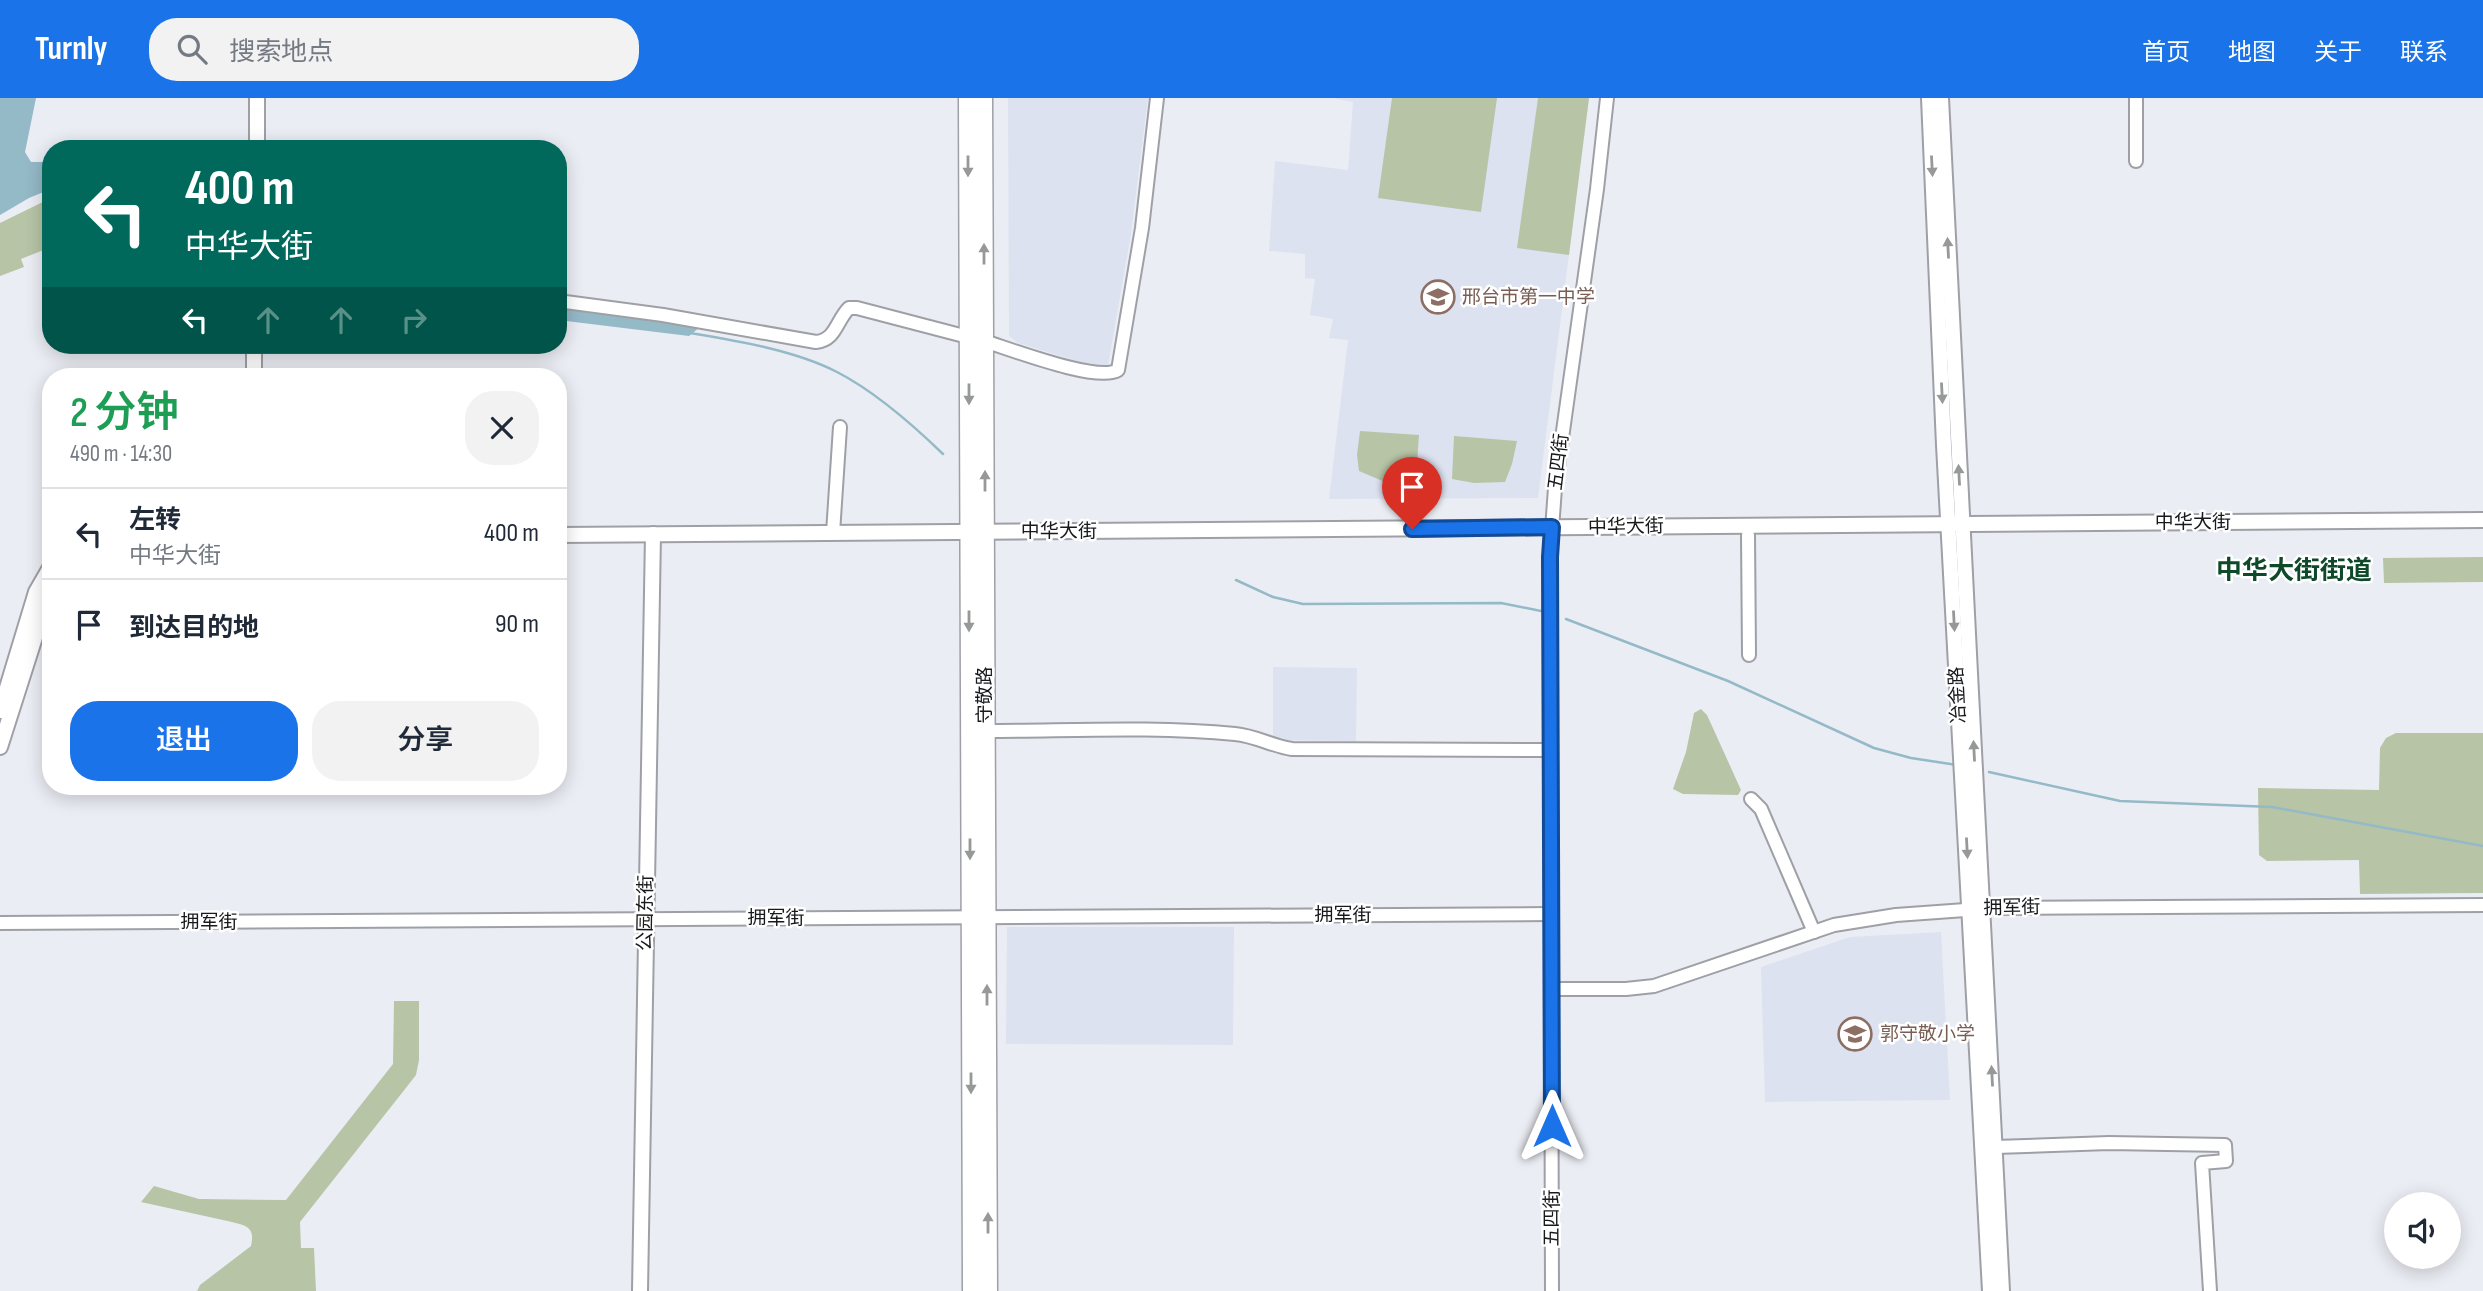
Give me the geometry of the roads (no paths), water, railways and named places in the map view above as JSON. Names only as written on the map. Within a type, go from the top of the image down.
[{"type":"main road","name":"守敬路","points":[[968,98],[976,339],[979,917],[988,1291]]},
{"type":"main road","name":"守敬路","points":[[976,339],[984,98]]},
{"type":"main road","name":"守敬路","points":[[972,1291],[985,731],[977,536]]},
{"type":"street","points":[[257,98],[257,140]]},
{"type":"street","points":[[567,302],[663,315],[816,342],[825,341],[833,335],[843,314],[849,309],[857,308],[1091,373],[1112,373],[1118,370],[1142,228],[1157,98]]},
{"type":"street","name":"五四街","points":[[1552,1291],[1552,532],[1555,488],[1597,189],[1607,98]]},
{"type":"street","name":"冶金路","points":[[1928,98],[1977,909],[1995,1147],[2001,1291]]},
{"type":"street","name":"冶金路","points":[[1941,98],[1955,528]]},
{"type":"street","points":[[2136,98],[2136,161]]},
{"type":"street","points":[[834,533],[840,428]]},
{"type":"street","name":"中华大街","points":[[567,535],[653,539],[1552,532],[2483,520]]},
{"type":"street","name":"中华大街","points":[[1552,532],[1748,535],[1955,528],[2483,529]]},
{"type":"street","name":"中华大街","points":[[567,544],[834,533],[977,536]]},
{"type":"street","points":[[1748,535],[1749,655]]},
{"type":"street","name":"公园东街","points":[[640,1291],[653,539]]},
{"type":"street","points":[[0,711],[36,592],[42,582]]},
{"type":"street","points":[[0,747],[42,614]]},
{"type":"street","points":[[985,731],[1160,731],[1232,734],[1258,738],[1274,746],[1292,748],[1551,750]]},
{"type":"street","points":[[1751,799],[1761,809],[1814,932]]},
{"type":"street","name":"拥军街","points":[[1552,989],[1626,989],[1654,986],[1814,932],[1861,919],[1977,909],[2483,905]]},
{"type":"street","name":"冶金路","points":[[1977,909],[1990,1291]]},
{"type":"street","name":"拥军街","points":[[0,923],[1551,914]]},
{"type":"street","points":[[1995,1147],[2109,1143],[2225,1145],[2226,1161],[2202,1163],[2210,1291]]},
{"type":"water","points":[[0,98],[36,98],[25,152],[31,162],[42,162],[42,193],[0,215]]},
{"type":"water","points":[[567,308],[700,327],[689,336],[567,321]]},
{"type":"waterway","points":[[690,333],[784,352],[837,372],[893,409],[943,454]]},
{"type":"waterway","points":[[1236,580],[1273,597],[1303,604],[1501,603],[1541,611]]},
{"type":"waterway","points":[[1566,619],[1728,681],[1874,748],[1911,758],[1957,765]]},
{"type":"waterway","points":[[1989,772],[2120,801],[2272,807],[2483,846]]},
{"type":"place","name":"邢台市第一中学","points":[[1438,297]]},
{"type":"place","name":"郭守敬小学","points":[[1855,1034]]},
{"type":"district","name":"中华大街街道","points":[[2294,571]]}]
